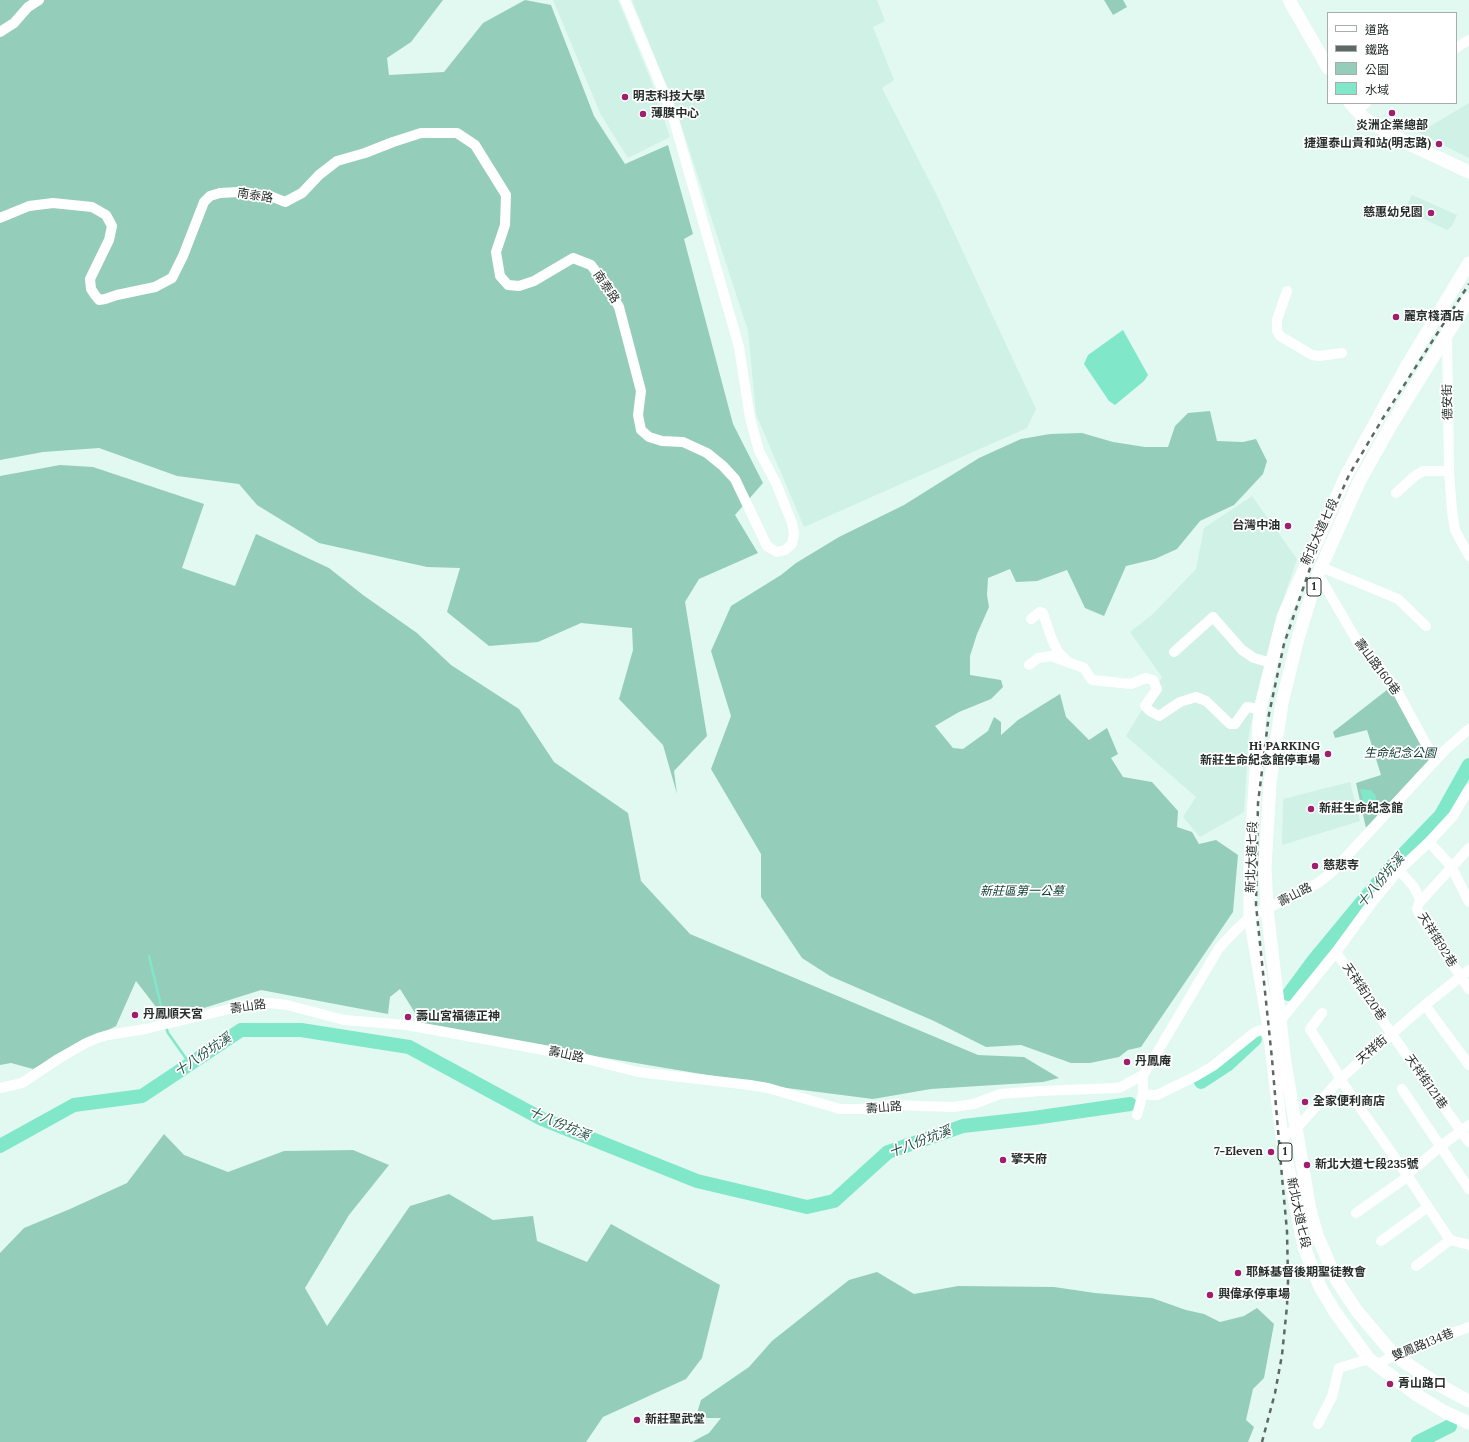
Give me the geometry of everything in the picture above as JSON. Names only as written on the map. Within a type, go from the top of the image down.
[{"type":"main road","points":[[1289,0],[1327,66]]},
{"type":"main road","points":[[1357,105],[1365,119],[1403,141],[1469,172]]},
{"type":"main road","name":"新北大道七段","points":[[1469,263],[1408,362],[1346,476],[1283,617],[1260,709],[1250,864],[1250,917],[1269,1037],[1282,1137],[1304,1247],[1320,1287],[1335,1312],[1373,1362],[1417,1396],[1445,1412],[1469,1423]]},
{"type":"main road","name":"新北大道七段","points":[[1469,299],[1391,425],[1359,482],[1320,570],[1298,638],[1282,703],[1268,801],[1265,867],[1267,909],[1280,1021],[1310,1210],[1317,1236],[1337,1281],[1353,1305],[1394,1355],[1439,1385],[1469,1401]]},
{"type":"street","points":[[0,32],[14,24],[28,7],[40,0]]},
{"type":"street","name":"南泰路","points":[[0,218],[29,206],[54,203],[92,207],[106,215],[112,226],[108,240],[90,279],[91,289],[95,295],[99,300],[105,299],[155,287],[172,278],[183,256],[204,202],[210,196],[220,193],[239,192],[273,197],[285,202],[302,193],[319,175],[337,161],[365,153],[421,133],[457,133],[475,145],[506,195],[505,225],[496,252],[500,276],[508,285],[519,286],[534,281],[573,258],[591,264],[607,286],[619,307],[641,390],[638,415],[640,430],[649,437],[662,441],[683,442],[706,454],[723,466],[735,480],[767,546],[777,552],[785,550],[792,544],[794,534],[792,524],[776,483],[760,451],[750,418],[739,347],[671,110],[626,0]]},
{"type":"street","points":[[1457,47],[1469,40]]},
{"type":"street","points":[[1287,291],[1277,320],[1277,331],[1280,336],[1312,355],[1326,356],[1342,353]]},
{"type":"street","name":"德安街","points":[[1442,308],[1447,334],[1449,471],[1452,511],[1455,530],[1468,552]]},
{"type":"street","points":[[1396,493],[1423,471],[1449,471]]},
{"type":"street","points":[[1320,570],[1398,599],[1426,626]]},
{"type":"street","name":"壽山路160巷","points":[[1320,570],[1360,646],[1395,687],[1435,760]]},
{"type":"street","points":[[1031,619],[1040,612],[1043,613],[1058,652],[1069,663]]},
{"type":"street","points":[[1174,652],[1213,617],[1242,650],[1254,658],[1271,663]]},
{"type":"street","points":[[1029,665],[1038,658],[1051,656],[1084,668],[1092,680],[1131,684],[1146,678],[1153,680],[1157,689],[1145,706],[1159,716],[1180,702],[1196,698],[1206,701],[1230,724],[1235,724],[1247,707],[1260,709]]},
{"type":"street","name":"壽山路","points":[[0,1088],[22,1083],[58,1059],[98,1038],[145,1029],[238,1007],[270,1003],[287,1005],[344,1020],[406,1025],[566,1054],[638,1072],[768,1088],[840,1109],[855,1110],[891,1105],[953,1107],[974,1104],[1000,1094],[1041,1090],[1121,1087],[1142,1075],[1152,1061],[1219,948],[1234,932],[1250,917],[1318,883],[1332,872],[1435,760],[1469,729]]},
{"type":"street","points":[[1280,1021],[1336,952],[1374,900],[1399,870],[1429,842],[1453,816],[1469,789]]},
{"type":"street","points":[[1429,842],[1451,866],[1469,902]]},
{"type":"street","points":[[1421,901],[1451,866],[1469,848]]},
{"type":"street","name":"天祥街92巷","points":[[1399,870],[1414,887],[1421,901],[1417,909],[1420,915],[1460,977]]},
{"type":"street","name":"天祥街120巷","points":[[1336,952],[1392,1033]]},
{"type":"street","name":"天祥街","points":[[1282,1137],[1297,1128],[1340,1079],[1425,1005],[1469,970]]},
{"type":"street","points":[[1460,977],[1469,989]]},
{"type":"street","points":[[1425,1005],[1469,1065]]},
{"type":"street","points":[[1322,1013],[1310,1029],[1340,1079],[1450,1240],[1469,1245]]},
{"type":"street","points":[[1143,1093],[1150,1096],[1157,1095],[1196,1076],[1213,1066],[1254,1033],[1260,1030],[1265,1032],[1269,1037]]},
{"type":"street","name":"天祥街121巷","points":[[1392,1033],[1465,1128],[1469,1142]]},
{"type":"street","points":[[1136,1115],[1143,1093],[1142,1075]]},
{"type":"street","points":[[1402,1089],[1469,1189]]},
{"type":"street","points":[[1356,1213],[1403,1180],[1440,1146],[1465,1128]]},
{"type":"street","points":[[1381,1241],[1428,1207]]},
{"type":"street","points":[[1416,1266],[1450,1240]]},
{"type":"street","name":"雙鳳路134巷","points":[[1318,1424],[1332,1396],[1339,1368],[1373,1362],[1469,1327]]},
{"type":"shaded area","name":"明志科技大學","points":[[553,0],[618,0],[650,78],[670,137],[628,158],[601,115]]},
{"type":"shaded area","points":[[632,0],[877,0],[885,21],[873,27],[894,80],[882,88],[938,198],[1036,409],[1027,428],[804,527],[756,414],[748,331],[676,109]]},
{"type":"shaded area","points":[[1469,103],[1469,158],[1419,133]]},
{"type":"shaded area","name":"慈惠幼兒園","points":[[1412,195],[1457,215],[1452,226],[1447,230],[1405,210]]},
{"type":"shaded area","points":[[1252,496],[1297,559],[1275,623],[1249,733],[1244,812],[1200,837],[1183,817],[1196,797],[1126,736],[1162,677],[1130,632],[1153,614],[1196,569],[1204,528]]},
{"type":"shaded area","name":"新莊生命紀念館","points":[[1350,782],[1360,821],[1282,845],[1283,799]]},
{"type":"green space","points":[[0,0],[443,0],[411,42],[387,58],[389,75],[444,72],[483,23],[525,0],[551,5],[594,116],[625,164],[668,145],[693,234],[684,239],[733,424],[763,483],[735,515],[758,553],[699,579],[685,602],[707,736],[674,771],[677,794],[663,745],[619,699],[633,650],[632,628],[581,623],[538,642],[489,646],[447,612],[460,568],[427,567],[319,543],[257,505],[239,484],[177,476],[99,448],[43,452],[0,460]]},
{"type":"green space","points":[[1104,0],[1123,0],[1127,7],[1113,15]]},
{"type":"green space","name":"新莊區第一公墓","points":[[1210,411],[1217,441],[1243,442],[1256,439],[1267,461],[1263,474],[1234,505],[1200,521],[1177,549],[1155,559],[1126,566],[1104,616],[1085,608],[1067,570],[1037,581],[1016,582],[1010,569],[988,578],[987,595],[989,607],[977,634],[970,656],[970,675],[1001,680],[1003,687],[991,699],[959,712],[935,726],[953,748],[963,749],[988,731],[994,717],[1001,722],[1001,735],[1018,720],[1060,694],[1066,717],[1089,740],[1107,728],[1118,754],[1111,758],[1123,777],[1152,782],[1178,811],[1177,827],[1192,832],[1199,844],[1216,840],[1238,855],[1233,912],[1141,1047],[1128,1050],[1119,1057],[1090,1063],[1071,1063],[1021,1045],[986,1047],[934,1021],[830,976],[802,958],[761,897],[761,854],[711,769],[731,716],[711,651],[731,606],[781,575],[796,563],[839,537],[904,505],[979,458],[1021,439],[1050,434],[1082,433],[1113,442],[1145,447],[1168,447],[1175,426],[1188,413]]},
{"type":"green space","points":[[60,465],[93,467],[204,504],[182,568],[235,586],[256,534],[329,568],[363,595],[417,633],[451,665],[519,709],[554,762],[628,813],[641,881],[690,934],[978,1055],[1024,1057],[1059,1078],[1043,1082],[931,1089],[873,1099],[779,1087],[552,1049],[422,1024],[400,989],[390,997],[388,1014],[261,990],[166,1020],[136,981],[116,1026],[33,1069],[11,1063],[0,1065],[0,476]]},
{"type":"green space","name":"生命紀念公園","points":[[1392,686],[1430,759],[1366,828],[1356,783],[1381,775],[1367,730],[1335,738],[1333,732]]},
{"type":"green space","points":[[164,1134],[184,1155],[228,1172],[284,1151],[353,1150],[389,1165],[349,1215],[305,1288],[327,1326],[410,1206],[449,1194],[493,1220],[533,1216],[537,1241],[587,1262],[611,1224],[720,1285],[702,1358],[686,1379],[603,1417],[586,1442],[0,1442],[0,1253],[24,1228],[127,1183]]},
{"type":"green space","points":[[877,1272],[914,1294],[958,1286],[1054,1287],[1095,1293],[1152,1298],[1186,1310],[1204,1314],[1220,1322],[1244,1316],[1257,1308],[1274,1324],[1264,1378],[1253,1389],[1246,1420],[1254,1427],[1248,1442],[692,1442],[709,1433],[721,1418],[707,1418],[697,1413],[701,1400],[749,1367],[772,1341],[849,1280]]},
{"type":"water","points":[[1123,330],[1148,375],[1144,381],[1115,405],[1109,401],[1084,364],[1088,355]]},
{"type":"water","points":[[1360,789],[1371,790],[1376,796],[1376,805],[1373,810],[1366,814]]},
{"type":"waterway","name":"十八份坑溪","points":[[1289,994],[1314,960],[1391,867],[1441,815],[1469,765]]},
{"type":"waterway","points":[[149,956],[165,1022]]},
{"type":"waterway","points":[[166,1027],[168,1033],[190,1064]]},
{"type":"waterway","name":"十八份坑溪","points":[[0,1146],[74,1105],[142,1096],[241,1030],[301,1030],[409,1047],[542,1119],[697,1181],[807,1207],[834,1201],[888,1152],[963,1126],[1034,1118],[1130,1104]]},
{"type":"waterway","name":"十八份坑溪","points":[[1201,1082],[1227,1065],[1255,1039]]},
{"type":"waterway","points":[[1418,1442],[1450,1426]]},
{"type":"railway","points":[[1262,1442],[1275,1393],[1282,1355],[1288,1281],[1287,1231],[1272,1059],[1256,905],[1258,803],[1269,714],[1284,644],[1319,542],[1349,475],[1383,418],[1469,284]]},
{"type":"place","name":"明志科技大學","points":[[625,97]]},
{"type":"place","name":"炎洲企業總部","points":[[1392,113]]},
{"type":"place","name":"薄膜中心","points":[[643,114]]},
{"type":"place","name":"捷運泰山貴和站(明志路)","points":[[1439,144]]},
{"type":"place","name":"慈惠幼兒園","points":[[1431,213]]},
{"type":"place","name":"麗京棧酒店","points":[[1396,317]]},
{"type":"place","name":"台灣中油","points":[[1288,526]]},
{"type":"place","name":"Hi PARKING 新莊生命紀念館停車場","points":[[1328,754]]},
{"type":"place","name":"新莊生命紀念館","points":[[1311,809]]},
{"type":"place","name":"慈悲寺","points":[[1315,866]]},
{"type":"place","name":"丹鳳順天宮","points":[[135,1015]]},
{"type":"place","name":"壽山宮福德正神","points":[[408,1017]]},
{"type":"place","name":"丹鳳庵","points":[[1127,1062]]},
{"type":"place","name":"全家便利商店","points":[[1305,1102]]},
{"type":"place","name":"7-Eleven","points":[[1271,1152]]},
{"type":"place","name":"擎天府","points":[[1003,1160]]},
{"type":"place","name":"新北大道七段235號","points":[[1307,1165]]},
{"type":"place","name":"耶穌基督後期聖徒教會","points":[[1238,1273]]},
{"type":"place","name":"興偉承停車場","points":[[1210,1295]]},
{"type":"place","name":"青山路口","points":[[1390,1384]]},
{"type":"place","name":"新莊聖武堂","points":[[637,1420]]}]
